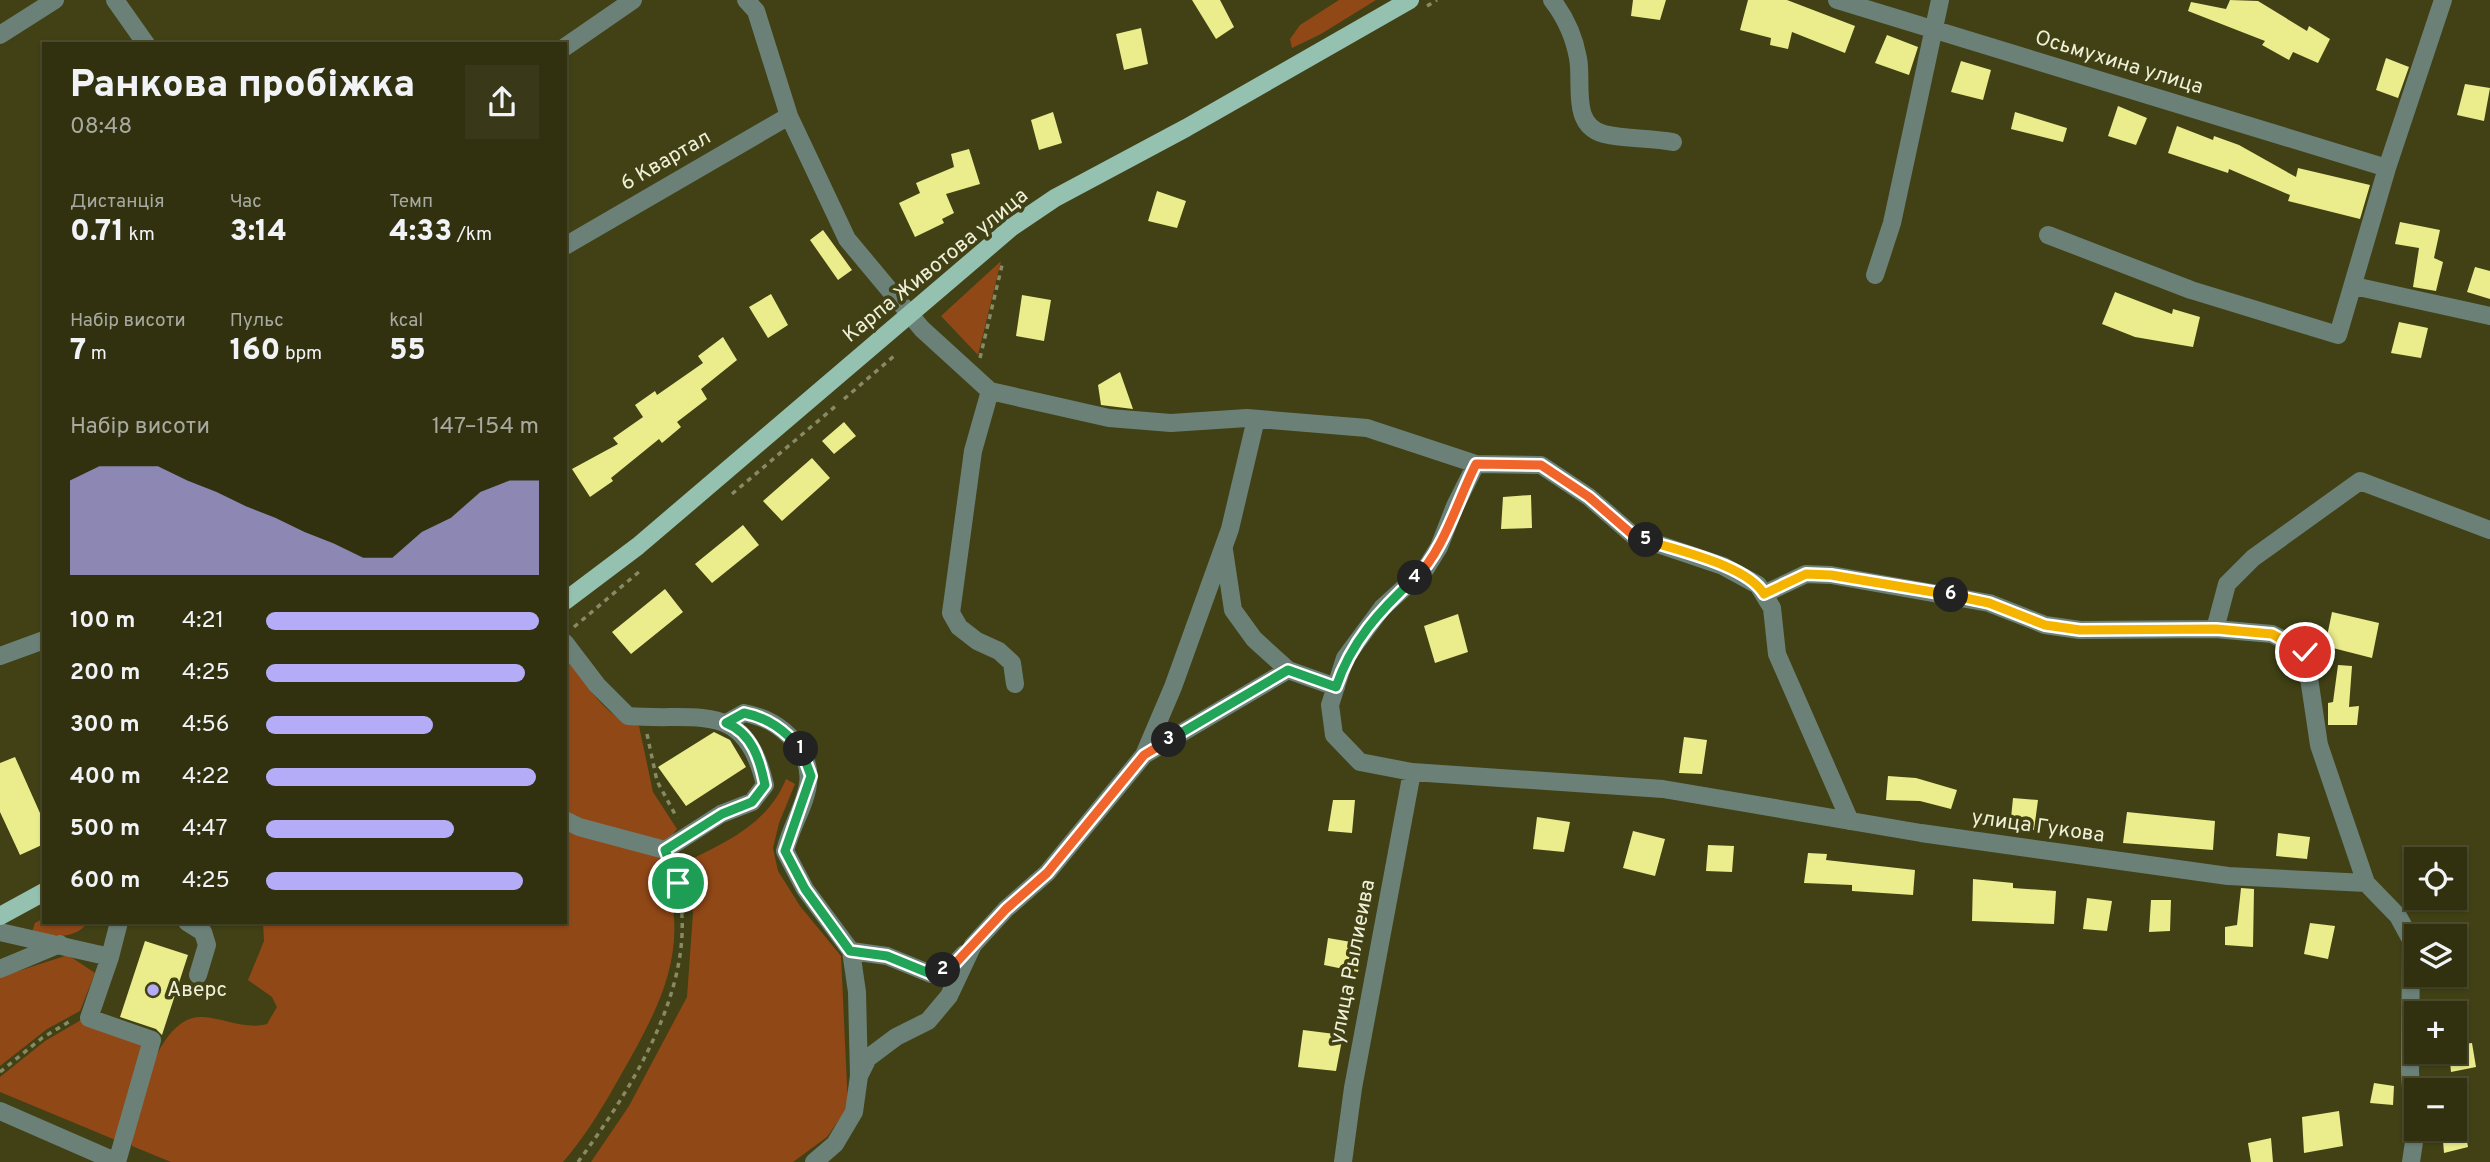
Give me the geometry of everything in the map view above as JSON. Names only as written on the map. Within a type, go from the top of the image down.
[{"type":"main road","name":"Карпа Животова улица","points":[[567,599],[638,546],[1012,228],[1055,198],[1413,7]]},
{"type":"main road","points":[[0,916],[42,893]]},
{"type":"street","points":[[0,35],[55,0]]},
{"type":"street","points":[[115,0],[145,42]]},
{"type":"street","points":[[567,46],[633,0]]},
{"type":"street","points":[[746,0],[756,11],[789,116],[847,239],[910,315],[990,391],[1109,418],[1171,423],[1256,419],[1367,428],[1476,464],[1541,465],[1589,497],[1634,536],[1723,566],[1758,585],[1772,608],[1777,654],[1850,821]]},
{"type":"street","points":[[1552,0],[1570,26],[1576,49],[1579,101],[1585,120],[1601,133],[1673,142]]},
{"type":"street","name":"Осьмухина улица","points":[[1837,0],[2387,168]]},
{"type":"street","points":[[1875,275],[1892,223],[1940,0]]},
{"type":"street","points":[[2048,235],[2191,290],[2338,335],[2387,168],[2443,0]]},
{"type":"street","name":"6 Квартал","points":[[567,245],[789,116]]},
{"type":"street","points":[[2354,286],[2490,316]]},
{"type":"street","points":[[990,391],[973,451],[951,613],[968,634],[999,651],[1012,663],[1015,684]]},
{"type":"street","points":[[850,951],[887,956],[931,974],[952,967],[1006,909],[1047,873],[1144,755],[1173,687],[1223,547],[1256,419]]},
{"type":"street","name":"улица Гукова","points":[[1476,464],[1455,506],[1439,548],[1426,568],[1382,608],[1345,658],[1330,705],[1334,735],[1360,762],[1412,772],[1663,789],[1850,821],[2228,876],[2366,883]]},
{"type":"street","points":[[2216,629],[2227,584],[2253,558],[2360,481],[2490,530]]},
{"type":"street","points":[[1223,547],[1233,610],[1254,639],[1288,670],[1336,687]]},
{"type":"street","points":[[1764,594],[1806,574],[1831,575],[1989,603],[2045,625],[2080,630],[2216,629],[2272,634],[2305,652],[2319,744],[2366,883],[2398,916],[2411,940],[2410,1071],[2414,1142],[2411,1162]]},
{"type":"street","points":[[0,656],[42,641]]},
{"type":"street","points":[[567,646],[597,685],[628,716],[705,716],[736,727],[758,754],[765,785],[752,802],[722,814],[665,850],[579,827],[567,821]]},
{"type":"street","points":[[1144,755],[1288,670]]},
{"type":"street","points":[[726,723],[744,713],[765,717],[787,733],[805,754],[811,776],[785,851],[812,900],[850,951],[857,992],[859,1076],[854,1112],[835,1144],[814,1162]]},
{"type":"street","name":"улица Рылиеива","points":[[1343,1162],[1353,1088],[1412,772]]},
{"type":"street","points":[[0,1111],[117,1162],[152,1040],[89,1018],[119,924]]},
{"type":"street","points":[[190,924],[203,932],[207,945],[198,975]]},
{"type":"street","points":[[0,932],[110,957]]},
{"type":"street","points":[[0,969],[60,944]]},
{"type":"street","points":[[859,1076],[868,1058],[896,1037],[928,1021],[949,996],[973,945]]},
{"type":"path","points":[[1413,7],[1437,0]]},
{"type":"path","points":[[968,371],[981,356],[1004,255],[994,264]]},
{"type":"path","points":[[723,502],[895,355]]},
{"type":"path","points":[[567,632],[643,569]]},
{"type":"path","points":[[644,718],[657,780],[687,835]]},
{"type":"path","points":[[578,1162],[607,1123],[656,1035],[674,989],[682,936],[678,883],[665,850]]},
{"type":"path","points":[[0,1072],[42,1038],[93,1007]]},
{"type":"shaded area","points":[[1339,0],[1376,0],[1321,34],[1292,48],[1290,39],[1300,25]]},
{"type":"shaded area","points":[[1001,261],[978,355],[941,316]]},
{"type":"shaded area","points":[[567,657],[606,708],[627,723],[639,726],[653,792],[677,829],[667,842],[582,821],[567,814]]},
{"type":"shaded area","points":[[786,779],[795,784],[779,823],[773,848],[778,871],[800,906],[841,956],[848,1107],[827,1137],[793,1162],[591,1162],[629,1106],[687,997],[693,913],[684,863],[730,839],[757,820],[778,795]]},
{"type":"shaded area","points":[[567,828],[659,856],[669,887],[674,916],[674,943],[669,969],[650,1020],[602,1108],[563,1162],[171,1162],[132,1146],[143,1089],[161,1048],[172,1031],[186,1021],[202,1017],[251,1026],[267,1024],[277,1007],[272,997],[248,980],[264,941],[263,924],[567,924]]},
{"type":"shaded area","points":[[42,919],[42,924],[86,924],[77,932],[55,936],[32,932],[35,923]]},
{"type":"shaded area","points":[[68,955],[95,973],[80,1011],[47,1029],[0,1066],[0,977]]},
{"type":"shaded area","points":[[81,1020],[147,1043],[118,1141],[0,1092],[0,1077],[45,1041]]},
{"type":"building","points":[[1192,0],[1220,0],[1234,27],[1216,39]]},
{"type":"building","points":[[1633,0],[1666,0],[1660,20],[1631,16]]},
{"type":"building","points":[[1748,0],[1787,0],[1855,26],[1845,53],[1792,32],[1788,49],[1770,45],[1771,38],[1740,30]]},
{"type":"building","points":[[2230,0],[2258,1],[2307,31],[2309,26],[2330,39],[2318,63],[2293,52],[2289,60],[2262,45],[2265,41],[2188,11],[2191,2],[2226,9]]},
{"type":"building","points":[[1141,28],[1148,64],[1124,70],[1116,34]]},
{"type":"building","points":[[1887,35],[1918,47],[1909,75],[1875,63]]},
{"type":"building","points":[[2386,58],[2409,67],[2398,98],[2376,90]]},
{"type":"building","points":[[1961,61],[1991,70],[1983,100],[1951,92]]},
{"type":"building","points":[[2465,84],[2490,88],[2484,121],[2457,115]]},
{"type":"building","points":[[2118,106],[2147,118],[2136,145],[2108,136]]},
{"type":"building","points":[[1053,112],[1062,143],[1039,150],[1031,120]]},
{"type":"building","points":[[2015,112],[2067,128],[2063,142],[2011,129]]},
{"type":"building","points":[[2177,126],[2213,140],[2214,136],[2239,145],[2296,177],[2298,168],[2370,185],[2360,219],[2288,201],[2290,195],[2229,169],[2228,173],[2168,153]]},
{"type":"building","points":[[969,149],[980,184],[946,194],[954,213],[942,219],[944,223],[915,237],[899,203],[920,193],[916,183],[954,167],[951,154]]},
{"type":"building","points":[[1157,191],[1186,201],[1177,228],[1148,221]]},
{"type":"building","points":[[2400,222],[2440,230],[2434,258],[2443,262],[2436,291],[2413,287],[2419,248],[2395,244]]},
{"type":"building","points":[[823,230],[852,270],[838,280],[810,240]]},
{"type":"building","points":[[2475,267],[2490,271],[2490,299],[2467,292]]},
{"type":"building","points":[[2115,292],[2172,314],[2173,309],[2200,317],[2193,347],[2135,337],[2102,324]]},
{"type":"building","points":[[771,294],[788,325],[768,338],[749,307]]},
{"type":"building","points":[[1022,295],[1051,300],[1044,341],[1016,336]]},
{"type":"building","points":[[2399,322],[2428,328],[2421,358],[2391,353]]},
{"type":"building","points":[[723,337],[737,360],[701,389],[707,399],[677,422],[681,427],[662,443],[659,439],[611,478],[613,481],[590,497],[572,469],[618,444],[613,438],[643,417],[635,405],[655,391],[657,395],[703,363],[698,356]]},
{"type":"building","points":[[1120,372],[1133,409],[1101,405],[1098,385]]},
{"type":"building","points":[[844,422],[856,436],[834,454],[822,441]]},
{"type":"building","points":[[812,458],[830,478],[782,521],[763,501]]},
{"type":"building","points":[[1531,495],[1532,528],[1501,529],[1503,497]]},
{"type":"building","points":[[743,525],[759,545],[712,583],[695,564]]},
{"type":"building","points":[[665,589],[683,612],[631,654],[612,632]]},
{"type":"building","points":[[2332,612],[2379,623],[2372,658],[2325,646]]},
{"type":"building","points":[[1458,614],[1468,652],[1435,663],[1424,626]]},
{"type":"building","points":[[2338,665],[2352,666],[2349,707],[2359,706],[2357,725],[2328,725],[2328,703],[2333,702]]},
{"type":"building","points":[[714,732],[730,740],[746,767],[686,806],[658,767]]},
{"type":"building","points":[[1684,737],[1707,740],[1702,774],[1679,773]]},
{"type":"building","points":[[15,757],[42,818],[42,845],[20,855],[0,812],[0,763]]},
{"type":"building","points":[[1888,776],[1916,778],[1957,790],[1951,809],[1920,801],[1886,800]]},
{"type":"building","points":[[2013,798],[2038,800],[2034,830],[2010,828]]},
{"type":"building","points":[[1333,800],[1355,800],[1352,833],[1328,831]]},
{"type":"building","points":[[2127,812],[2215,821],[2213,850],[2123,843]]},
{"type":"building","points":[[1537,817],[1570,822],[1564,852],[1533,849]]},
{"type":"building","points":[[1633,831],[1665,839],[1655,876],[1623,868]]},
{"type":"building","points":[[2278,833],[2310,837],[2307,859],[2276,856]]},
{"type":"building","points":[[1708,845],[1734,846],[1732,872],[1706,871]]},
{"type":"building","points":[[1808,853],[1827,854],[1826,860],[1915,870],[1913,895],[1852,891],[1852,885],[1804,883]]},
{"type":"building","points":[[1973,879],[2013,883],[2013,888],[2056,891],[2054,924],[1972,921]]},
{"type":"building","points":[[2241,888],[2254,889],[2253,947],[2225,945],[2225,927],[2237,925]]},
{"type":"building","points":[[2087,898],[2112,901],[2107,931],[2083,929]]},
{"type":"building","points":[[2151,900],[2171,900],[2170,931],[2149,932]]},
{"type":"building","points":[[2310,923],[2335,926],[2328,959],[2304,954]]},
{"type":"building","points":[[1328,938],[1363,944],[1358,972],[1324,965]]},
{"type":"building","name":"Аверс","points":[[145,941],[188,955],[162,1035],[156,1029],[120,1017]]},
{"type":"building","points":[[1303,1030],[1343,1035],[1336,1071],[1298,1067]]},
{"type":"building","points":[[2472,1043],[2476,1067],[2451,1072],[2450,1064],[2467,1064],[2467,1044]]},
{"type":"building","points":[[2374,1083],[2394,1086],[2393,1105],[2370,1103]]},
{"type":"building","points":[[2339,1111],[2343,1146],[2304,1153],[2302,1117]]},
{"type":"building","points":[[2271,1138],[2273,1162],[2251,1162],[2248,1143]]},
{"type":"building","points":[[2443,1141],[2467,1141],[2468,1147],[2444,1153]]},
{"type":"place","name":"Аверс","points":[[153,990]]},
{"type":"route","points":[[678,883],[665,850],[722,814],[752,802],[765,785],[758,754],[736,727],[726,723],[744,713],[765,717],[787,733],[805,754],[811,776],[785,851],[791,866],[826,921],[850,951],[887,956],[931,974],[952,967],[1006,909],[1047,873],[1144,755],[1288,670],[1336,687],[1345,658],[1382,608],[1426,568],[1439,548],[1455,506],[1476,464],[1541,465],[1589,497],[1634,536],[1723,566],[1758,585],[1764,594],[1806,574],[1831,575],[1989,603],[2045,625],[2080,630],[2216,629],[2272,634],[2305,652]]}]
